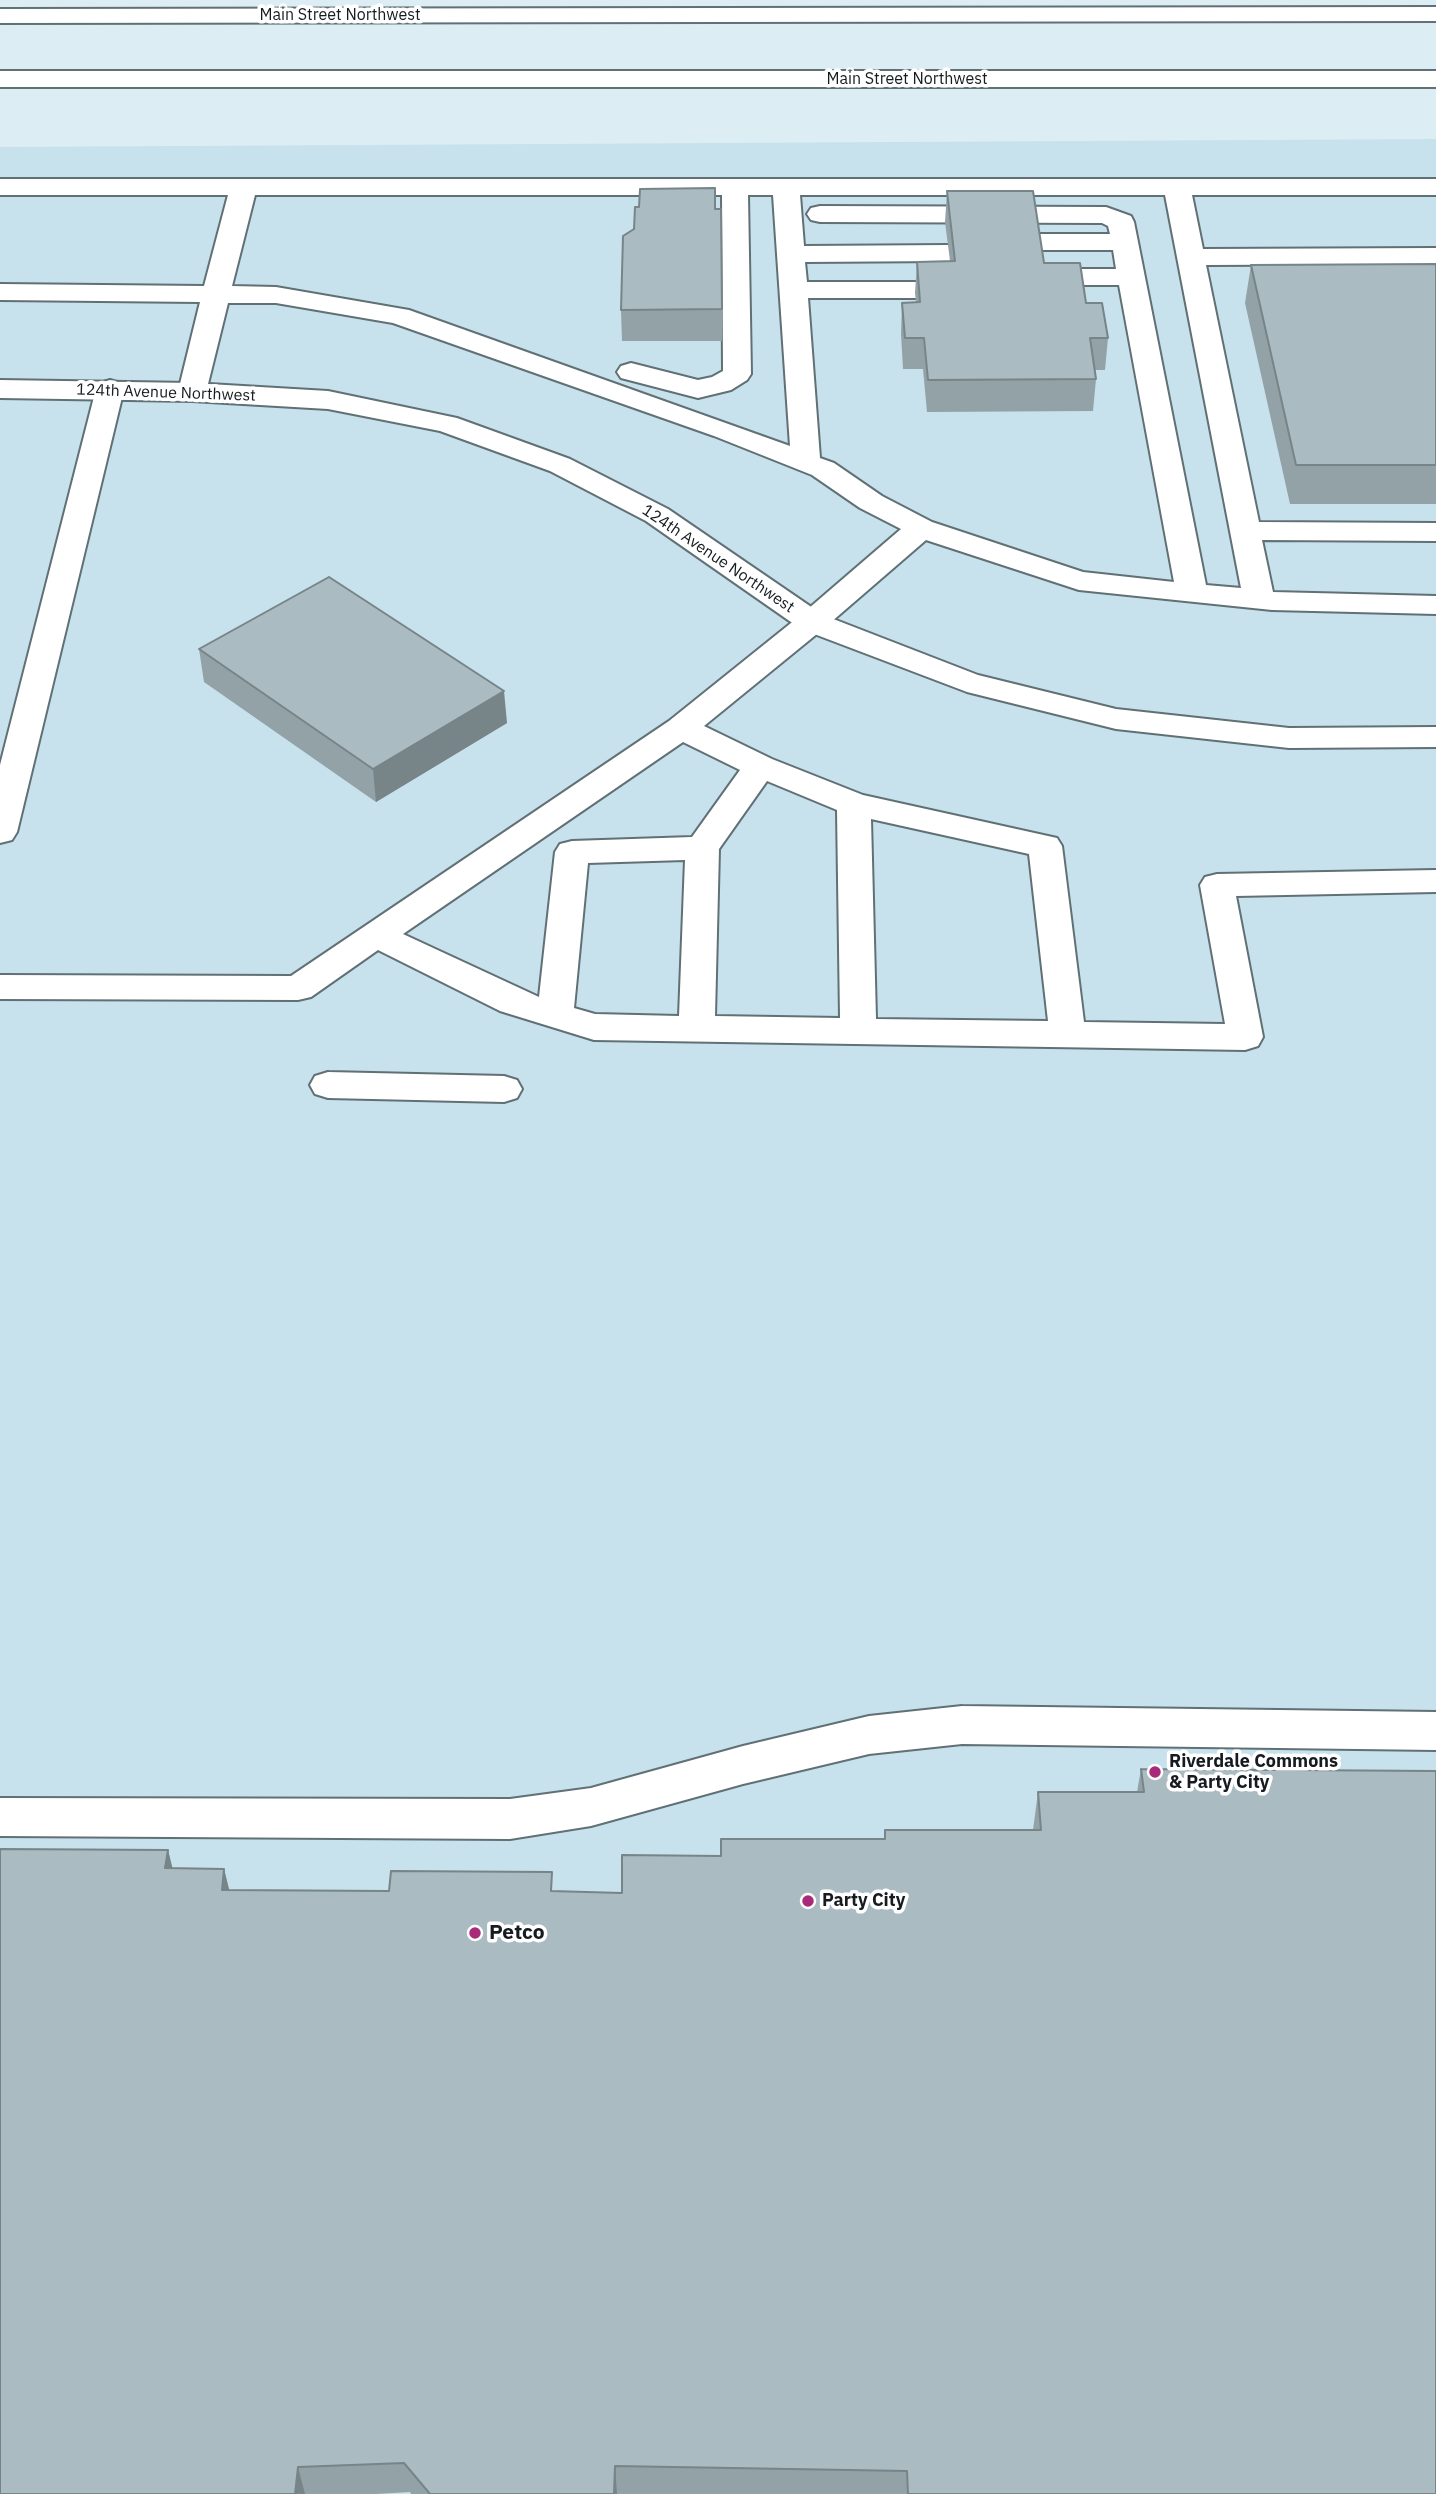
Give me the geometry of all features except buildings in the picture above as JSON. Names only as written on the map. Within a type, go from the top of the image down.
[{"type":"main road","name":"Main Street Northwest","points":[[0,16],[1436,14]]},
{"type":"main road","name":"Main Street Northwest","points":[[0,79],[1436,79]]},
{"type":"main road","points":[[0,187],[735,188],[790,245],[806,462]]},
{"type":"main road","points":[[1177,187],[1259,600]]},
{"type":"main road","points":[[790,245],[1177,187],[1436,187]]},
{"type":"main road","points":[[192,392],[243,188]]},
{"type":"main road","points":[[479,344],[545,346],[678,386],[698,388],[721,384],[737,373],[739,360],[735,333],[735,188]]},
{"type":"main road","points":[[790,245],[1106,215],[1121,222],[1192,593]]},
{"type":"main road","points":[[790,245],[949,260],[790,245]]},
{"type":"main road","points":[[1191,257],[1436,256]]},
{"type":"main road","points":[[1128,259],[1036,259],[1128,259]]},
{"type":"main road","points":[[0,292],[276,295],[399,317],[724,430],[823,469],[871,502],[922,528],[1079,581],[1259,600],[1436,605]]},
{"type":"main road","name":"124th Avenue Northwest","points":[[0,388],[192,392],[341,403],[447,424],[560,465],[657,515],[812,622],[967,682],[1116,719],[1289,738],[1436,737]]},
{"type":"main road","points":[[0,832],[110,389]]},
{"type":"main road","points":[[0,987],[298,988],[681,728],[922,528]]},
{"type":"main road","points":[[1245,531],[1436,532]]},
{"type":"main road","points":[[681,728],[760,766],[854,804],[1045,846],[1067,1034]]},
{"type":"main road","points":[[697,1028],[702,848],[760,766]]},
{"type":"main road","points":[[854,804],[858,1031]]},
{"type":"main road","points":[[555,1015],[572,852],[702,848]]},
{"type":"main road","points":[[376,935],[513,1002],[594,1027],[1245,1037],[1217,885],[1436,881]]},
{"type":"main road","points":[[328,1085],[504,1090]]},
{"type":"main road","points":[[0,1817],[510,1819],[591,1807],[743,1765],[869,1735],[962,1726],[1436,1731]]},
{"type":"shaded area","points":[[1436,139],[1436,2494],[0,2494],[0,147]]},
{"type":"place","name":"Riverdale Commons & Party City","points":[[1155,1772]]},
{"type":"place","name":"Party City","points":[[808,1901]]},
{"type":"place","name":"Petco","points":[[475,1933]]}]
